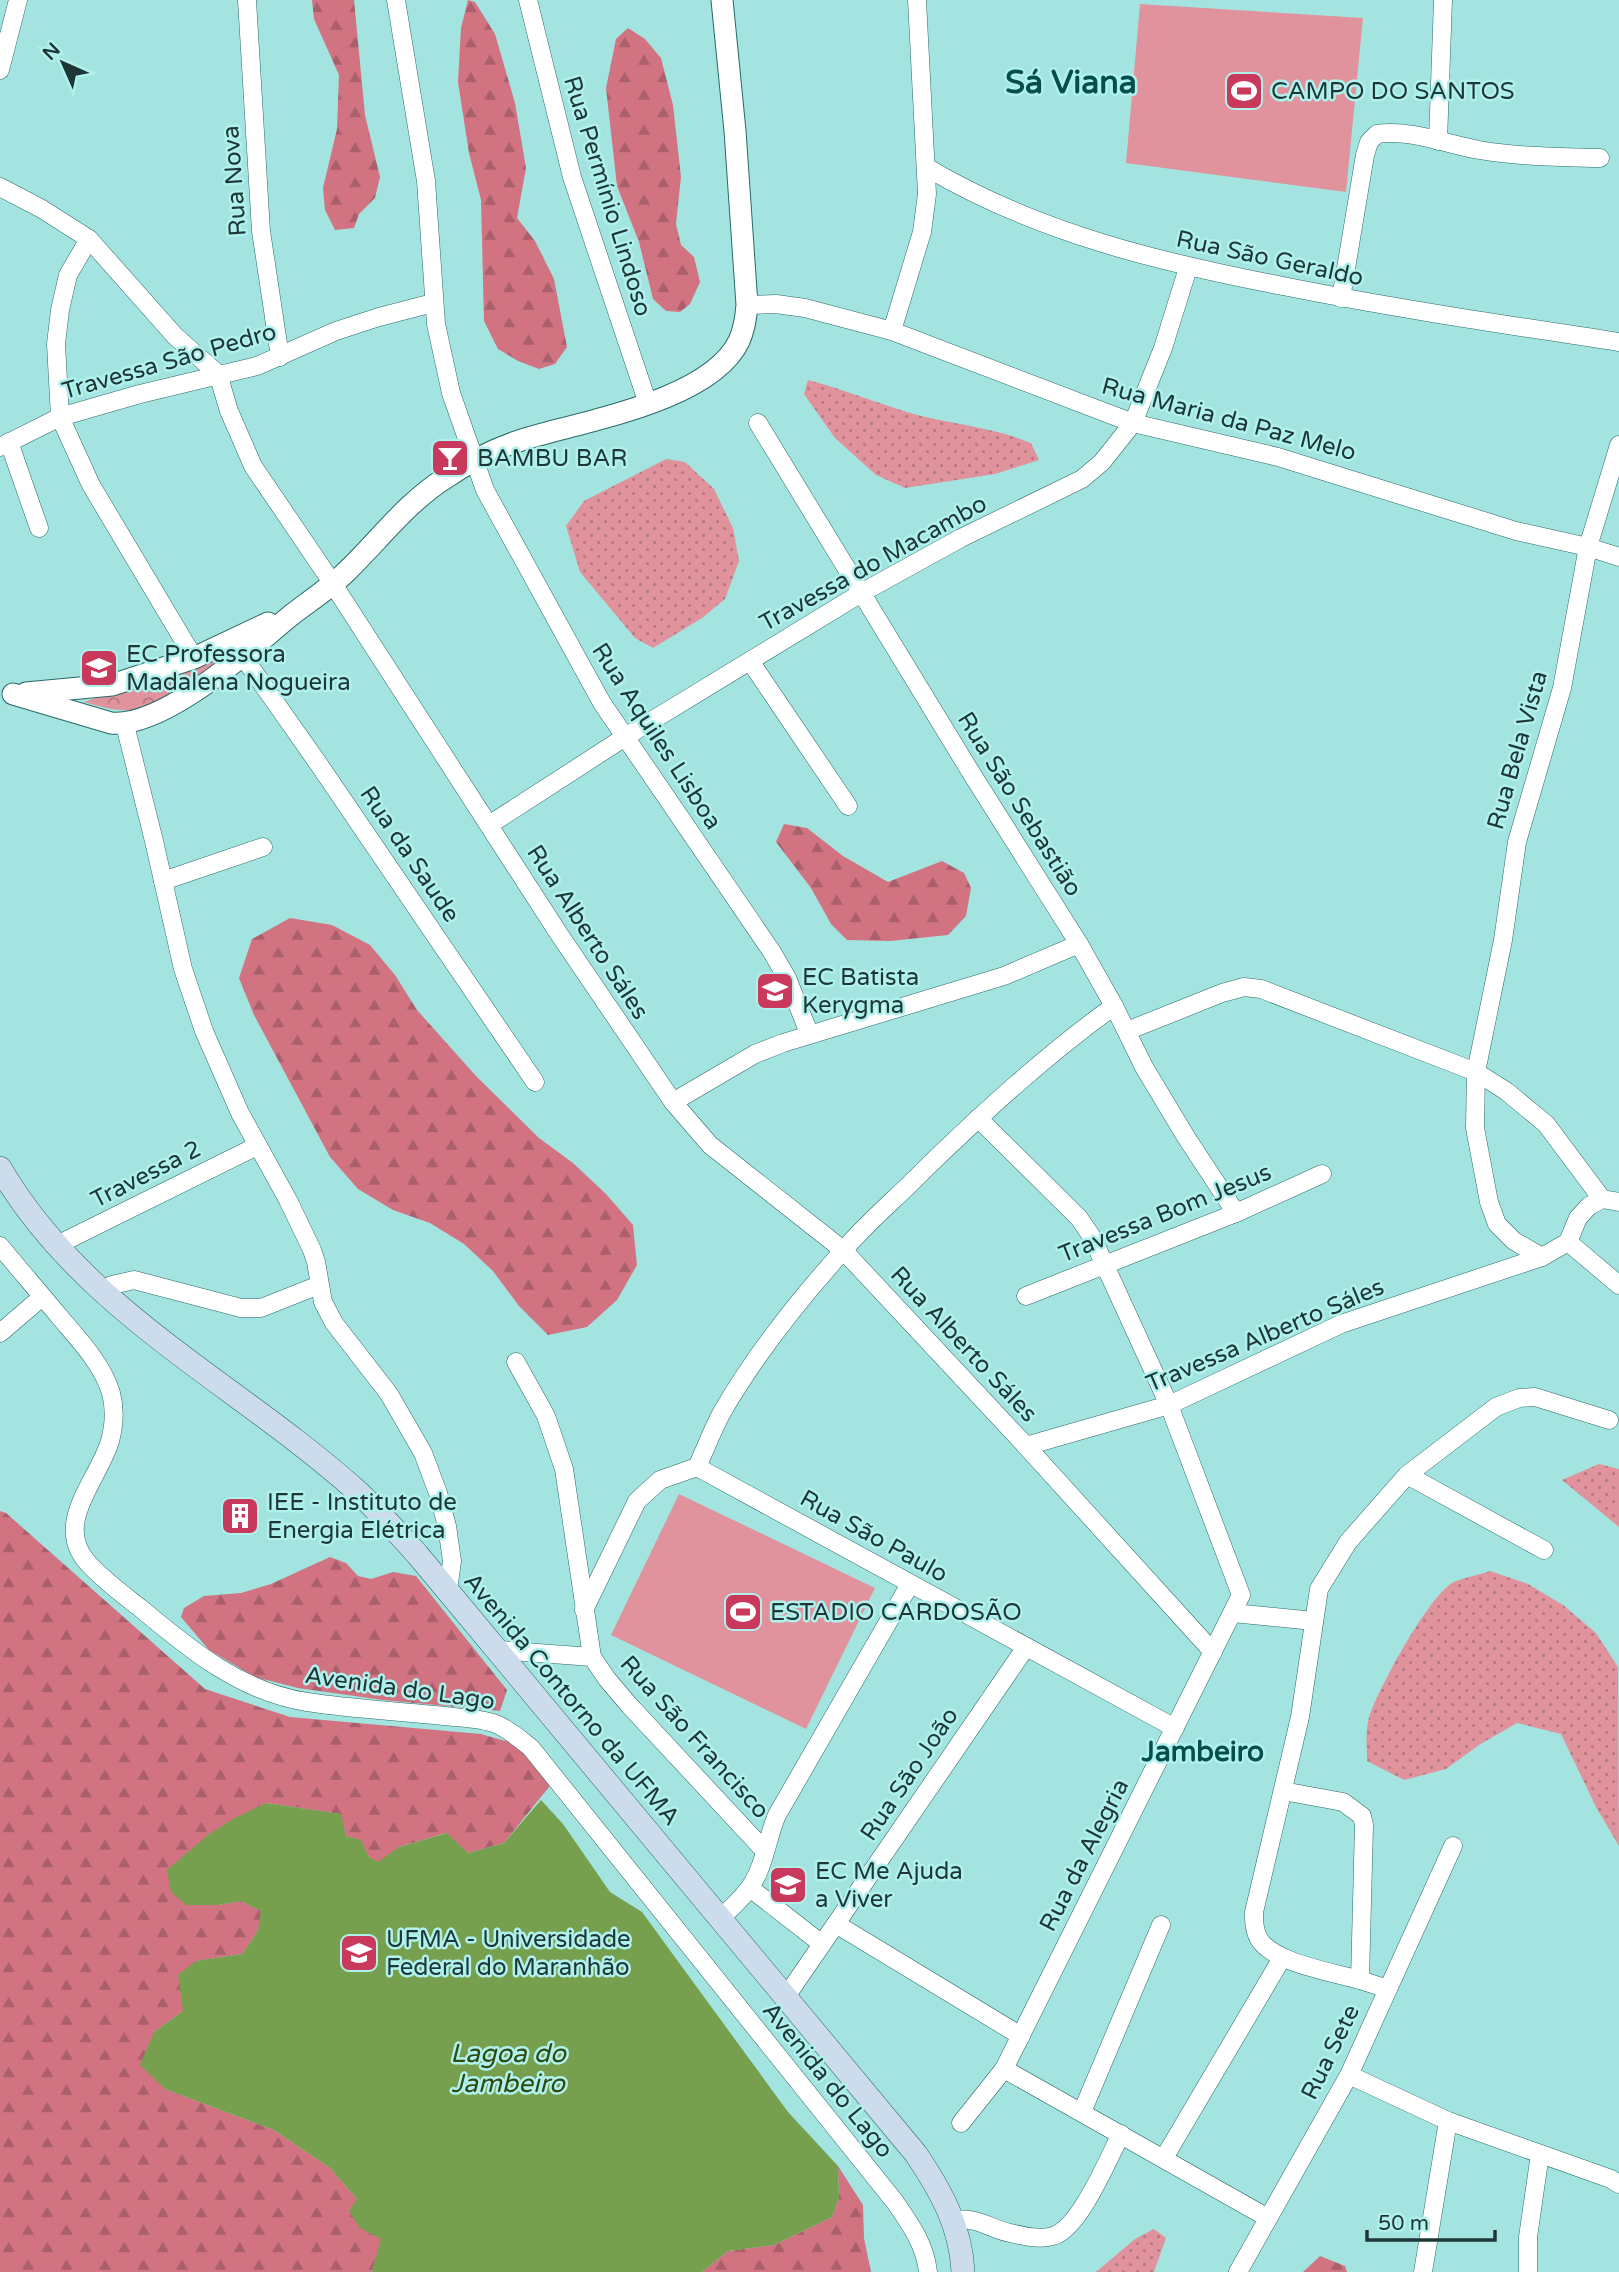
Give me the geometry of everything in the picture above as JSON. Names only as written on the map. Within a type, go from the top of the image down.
[{"type":"main road","name":"Avenida Contorno da UFMA","points":[[0,1168],[17,1197],[57,1245],[103,1293],[139,1325],[307,1451],[357,1492],[388,1522],[448,1590],[916,2154],[940,2189],[953,2220],[963,2272]]},
{"type":"street","points":[[0,70],[18,0]]},
{"type":"street","name":"Rua Nova","points":[[247,0],[261,231],[280,357]]},
{"type":"street","name":"Rua Aquiles Lisboa","points":[[397,0],[426,181],[433,303],[451,393],[473,460],[485,490],[602,703],[772,952],[787,978],[809,1033]]},
{"type":"street","name":"Rua Permínio Lindoso","points":[[528,0],[572,177],[648,404]]},
{"type":"street","points":[[7,695],[125,725],[156,714],[202,686],[333,584],[420,496],[473,460],[525,439],[666,398],[715,369],[738,343],[747,305],[735,131],[722,0]]},
{"type":"street","points":[[892,331],[922,232],[927,194],[917,0]]},
{"type":"street","points":[[1438,141],[1443,0]]},
{"type":"street","points":[[1341,298],[1369,142],[1377,134],[1410,134],[1479,150],[1532,156],[1600,158]]},
{"type":"street","name":"Rua São Geraldo","points":[[926,167],[971,192],[1048,224],[1103,244],[1188,268],[1401,309],[1619,342]]},
{"type":"street","points":[[0,187],[89,239],[175,336],[218,374]]},
{"type":"street","points":[[89,239],[68,275],[60,310],[56,344],[60,417],[91,485],[194,658]]},
{"type":"street","name":"Travessa do Macambo","points":[[489,825],[625,737],[863,592],[961,538],[1082,479],[1102,462],[1133,423],[1163,348],[1188,268]]},
{"type":"street","name":"Travessa São Pedro","points":[[4,445],[60,417],[140,394],[257,366],[336,331],[433,303]]},
{"type":"street","name":"Rua Maria da Paz Melo","points":[[747,305],[806,307],[892,331],[1133,423],[1278,457],[1516,531],[1588,547],[1619,557]]},
{"type":"street","name":"Rua Alberto Sáles","points":[[218,374],[229,411],[253,466],[333,584],[567,946],[673,1102],[709,1145],[843,1250],[1213,1652]]},
{"type":"street","name":"Rua São Sebastião","points":[[758,423],[1079,944],[1144,1067],[1236,1213]]},
{"type":"street","name":"Rua Bela Vista","points":[[1542,1257],[1514,1241],[1497,1224],[1489,1202],[1475,1128],[1476,1072],[1503,940],[1517,842],[1562,688],[1588,547],[1619,444]]},
{"type":"street","points":[[4,445],[39,527]]},
{"type":"street","points":[[7,695],[112,685],[194,658],[304,605]]},
{"type":"street","name":"Rua da Saude","points":[[242,655],[536,1082]]},
{"type":"street","points":[[750,661],[848,806]]},
{"type":"street","points":[[125,725],[183,969],[204,1031],[240,1113],[312,1250],[323,1302],[334,1323],[389,1394],[422,1453],[438,1493],[446,1526],[452,1561],[448,1590]]},
{"type":"street","points":[[163,881],[263,847]]},
{"type":"street","points":[[673,1102],[755,1054],[809,1033],[1004,976],[1079,944]]},
{"type":"street","points":[[1127,1031],[1222,993],[1244,987],[1261,989],[1476,1072],[1506,1091],[1546,1124],[1610,1201],[1589,1206],[1578,1217],[1568,1242],[1619,1285]]},
{"type":"street","points":[[584,1610],[637,1501],[660,1480],[697,1467],[721,1415],[755,1364],[843,1250],[978,1118],[1060,1046],[1114,1006]]},
{"type":"street","name":"Rua da Alegria","points":[[961,2123],[1004,2069],[1241,1595],[1169,1405],[1092,1237],[1079,1218],[978,1118]]},
{"type":"street","name":"Travessa 2","points":[[57,1245],[257,1146]]},
{"type":"street","name":"Travessa Bom Jesus","points":[[1026,1296],[1236,1213],[1322,1174]]},
{"type":"street","name":"Travessa Alberto Sáles","points":[[1026,1446],[1169,1405],[1341,1325],[1542,1257],[1568,1242]]},
{"type":"street","name":"Avenida do Lago","points":[[0,1246],[89,1353],[106,1379],[112,1396],[114,1420],[110,1441],[79,1506],[75,1521],[75,1540],[85,1560],[155,1621],[216,1667],[265,1692],[306,1702],[372,1707],[493,1723],[512,1732],[531,1748],[895,2203],[920,2241],[928,2272]]},
{"type":"street","points":[[103,1293],[112,1285],[134,1280],[227,1306],[251,1309],[261,1308],[319,1285]]},
{"type":"street","points":[[0,1333],[42,1297]]},
{"type":"street","name":"Rua São Francisco","points":[[516,1362],[546,1416],[564,1469],[592,1657],[629,1705],[764,1850]]},
{"type":"street","points":[[1388,1989],[1282,1958],[1258,1938],[1254,1926],[1254,1912],[1300,1717],[1320,1589],[1348,1542],[1407,1475],[1496,1406],[1519,1398],[1535,1397],[1609,1420]]},
{"type":"street","name":"Rua São Paulo","points":[[697,1467],[1175,1728]]},
{"type":"street","points":[[1407,1475],[1544,1550]]},
{"type":"street","points":[[720,1919],[750,1888],[758,1874],[777,1815],[910,1584]]},
{"type":"street","points":[[1233,1613],[1314,1620]]},
{"type":"street","name":"Rua São João","points":[[785,1998],[1026,1647]]},
{"type":"street","name":"Rua São Francisco","points":[[499,1650],[592,1657]]},
{"type":"street","points":[[1283,1791],[1343,1802],[1362,1816],[1364,1825],[1360,1980]]},
{"type":"street","name":"Rua Sete","points":[[1238,2272],[1349,2075],[1453,1846]]},
{"type":"street","points":[[750,1888],[822,1944]]},
{"type":"street","points":[[836,1924],[1021,2036]]},
{"type":"street","points":[[1082,2112],[1161,1925]]},
{"type":"street","points":[[1164,2158],[1282,1958]]},
{"type":"street","points":[[1004,2069],[1268,2218]]},
{"type":"street","points":[[1349,2075],[1448,2121],[1615,2181]]},
{"type":"street","points":[[1423,2272],[1448,2121]]},
{"type":"street","points":[[953,2220],[969,2218],[1000,2231],[1027,2237],[1054,2236],[1078,2217],[1121,2134]]},
{"type":"street","points":[[1528,2272],[1528,2237],[1540,2154]]},
{"type":"green space","points":[[312,0],[354,0],[365,115],[380,177],[375,198],[359,214],[354,228],[335,230],[325,210],[323,188],[337,129],[339,75],[314,19]]},
{"type":"green space","points":[[468,0],[475,2],[495,34],[515,103],[526,168],[517,218],[535,241],[554,279],[567,347],[555,364],[539,369],[498,349],[484,321],[481,200],[469,153],[458,82],[461,28]]},
{"type":"green space","name":"CAMPO DO SANTOS","points":[[1140,4],[1363,18],[1346,192],[1126,163]]},
{"type":"green space","points":[[628,28],[645,39],[661,58],[673,105],[681,177],[676,224],[681,245],[694,257],[700,282],[690,304],[680,312],[666,311],[653,299],[639,242],[617,186],[606,88],[616,39]]},
{"type":"green space","points":[[808,380],[921,416],[1017,438],[1031,443],[1039,460],[995,474],[905,488],[876,475],[835,438],[804,394]]},
{"type":"green space","points":[[666,459],[685,462],[714,489],[733,528],[739,561],[725,599],[702,618],[653,648],[635,638],[580,572],[566,526],[584,501]]},
{"type":"green space","points":[[226,653],[228,657],[196,680],[174,695],[150,706],[125,710],[84,702]]},
{"type":"green space","points":[[784,824],[807,828],[843,856],[888,882],[942,861],[964,873],[971,888],[966,916],[948,935],[890,941],[847,940],[831,924],[811,888],[776,842]]},
{"type":"green space","points":[[290,918],[332,925],[370,945],[395,975],[417,1010],[476,1076],[539,1138],[573,1163],[606,1194],[633,1225],[637,1265],[617,1300],[587,1327],[548,1335],[519,1306],[493,1271],[464,1244],[430,1223],[393,1210],[358,1189],[330,1157],[254,1015],[239,978],[252,939]]},
{"type":"green space","points":[[1599,1464],[1619,1469],[1619,1527],[1562,1480]]},
{"type":"green space","name":"ESTADIO CARDOSÃO","points":[[679,1494],[875,1588],[806,1729],[611,1635]]},
{"type":"green space","points":[[0,1511],[6,1513],[205,1689],[290,1717],[481,1734],[513,1743],[553,1782],[504,1843],[468,1853],[446,1833],[399,1847],[378,1863],[369,1857],[360,1840],[346,1836],[340,1814],[266,1803],[186,1905],[218,1905],[241,1901],[262,1911],[258,1931],[242,1954],[197,1961],[183,2011],[154,2032],[165,2089],[274,2130],[330,2168],[357,2199],[382,2239],[372,2272],[0,2272]]},
{"type":"green space","points":[[330,1557],[346,1563],[358,1576],[371,1579],[393,1572],[416,1576],[507,1690],[500,1711],[383,1700],[298,1688],[255,1677],[209,1650],[181,1617],[184,1608],[204,1596],[241,1593],[271,1584]]},
{"type":"green space","points":[[1490,1571],[1528,1584],[1563,1605],[1596,1633],[1618,1667],[1619,1846],[1596,1807],[1561,1734],[1517,1723],[1479,1745],[1446,1769],[1404,1780],[1367,1761],[1369,1718],[1393,1666],[1419,1623],[1432,1604],[1454,1582]]},
{"type":"green space","points":[[838,2166],[863,2205],[864,2238],[871,2272],[702,2272],[728,2251],[774,2245],[832,2217],[839,2198]]},
{"type":"green space","points":[[1154,2229],[1166,2238],[1154,2272],[1096,2272],[1135,2239]]},
{"type":"green space","points":[[1320,2256],[1345,2266],[1347,2272],[1303,2272]]},
{"type":"water","name":"Lagoa do Jambeiro","points":[[541,1800],[563,1824],[610,1892],[642,1912],[788,2112],[838,2166],[839,2198],[832,2217],[774,2245],[728,2251],[702,2272],[372,2272],[381,2239],[360,2228],[349,2211],[357,2199],[330,2168],[274,2130],[165,2089],[140,2065],[154,2032],[183,2011],[178,1975],[196,1961],[242,1954],[258,1931],[261,1911],[241,1901],[218,1905],[186,1905],[171,1892],[167,1870],[209,1834],[266,1803],[341,1814],[346,1836],[361,1840],[369,1857],[378,1862],[399,1847],[447,1833],[468,1853],[504,1843]]},
{"type":"place","name":"CAMPO DO SANTOS","points":[[1244,91]]},
{"type":"place","name":"BAMBU BAR","points":[[450,458]]},
{"type":"place","name":"EC Professora Madalena Nogueira","points":[[99,668]]},
{"type":"place","name":"EC Batista Kerygma","points":[[775,991]]},
{"type":"place","name":"IEE - Instituto de Energia Elétrica","points":[[240,1516]]},
{"type":"place","name":"ESTADIO CARDOSÃO","points":[[743,1612]]},
{"type":"place","name":"EC Me Ajuda a Viver","points":[[788,1885]]},
{"type":"place","name":"UFMA - Universidade Federal do Maranhão","points":[[359,1953]]},
{"type":"district","name":"Sá Viana","points":[[1071,82]]},
{"type":"district","name":"Jambeiro","points":[[1203,1751]]}]
